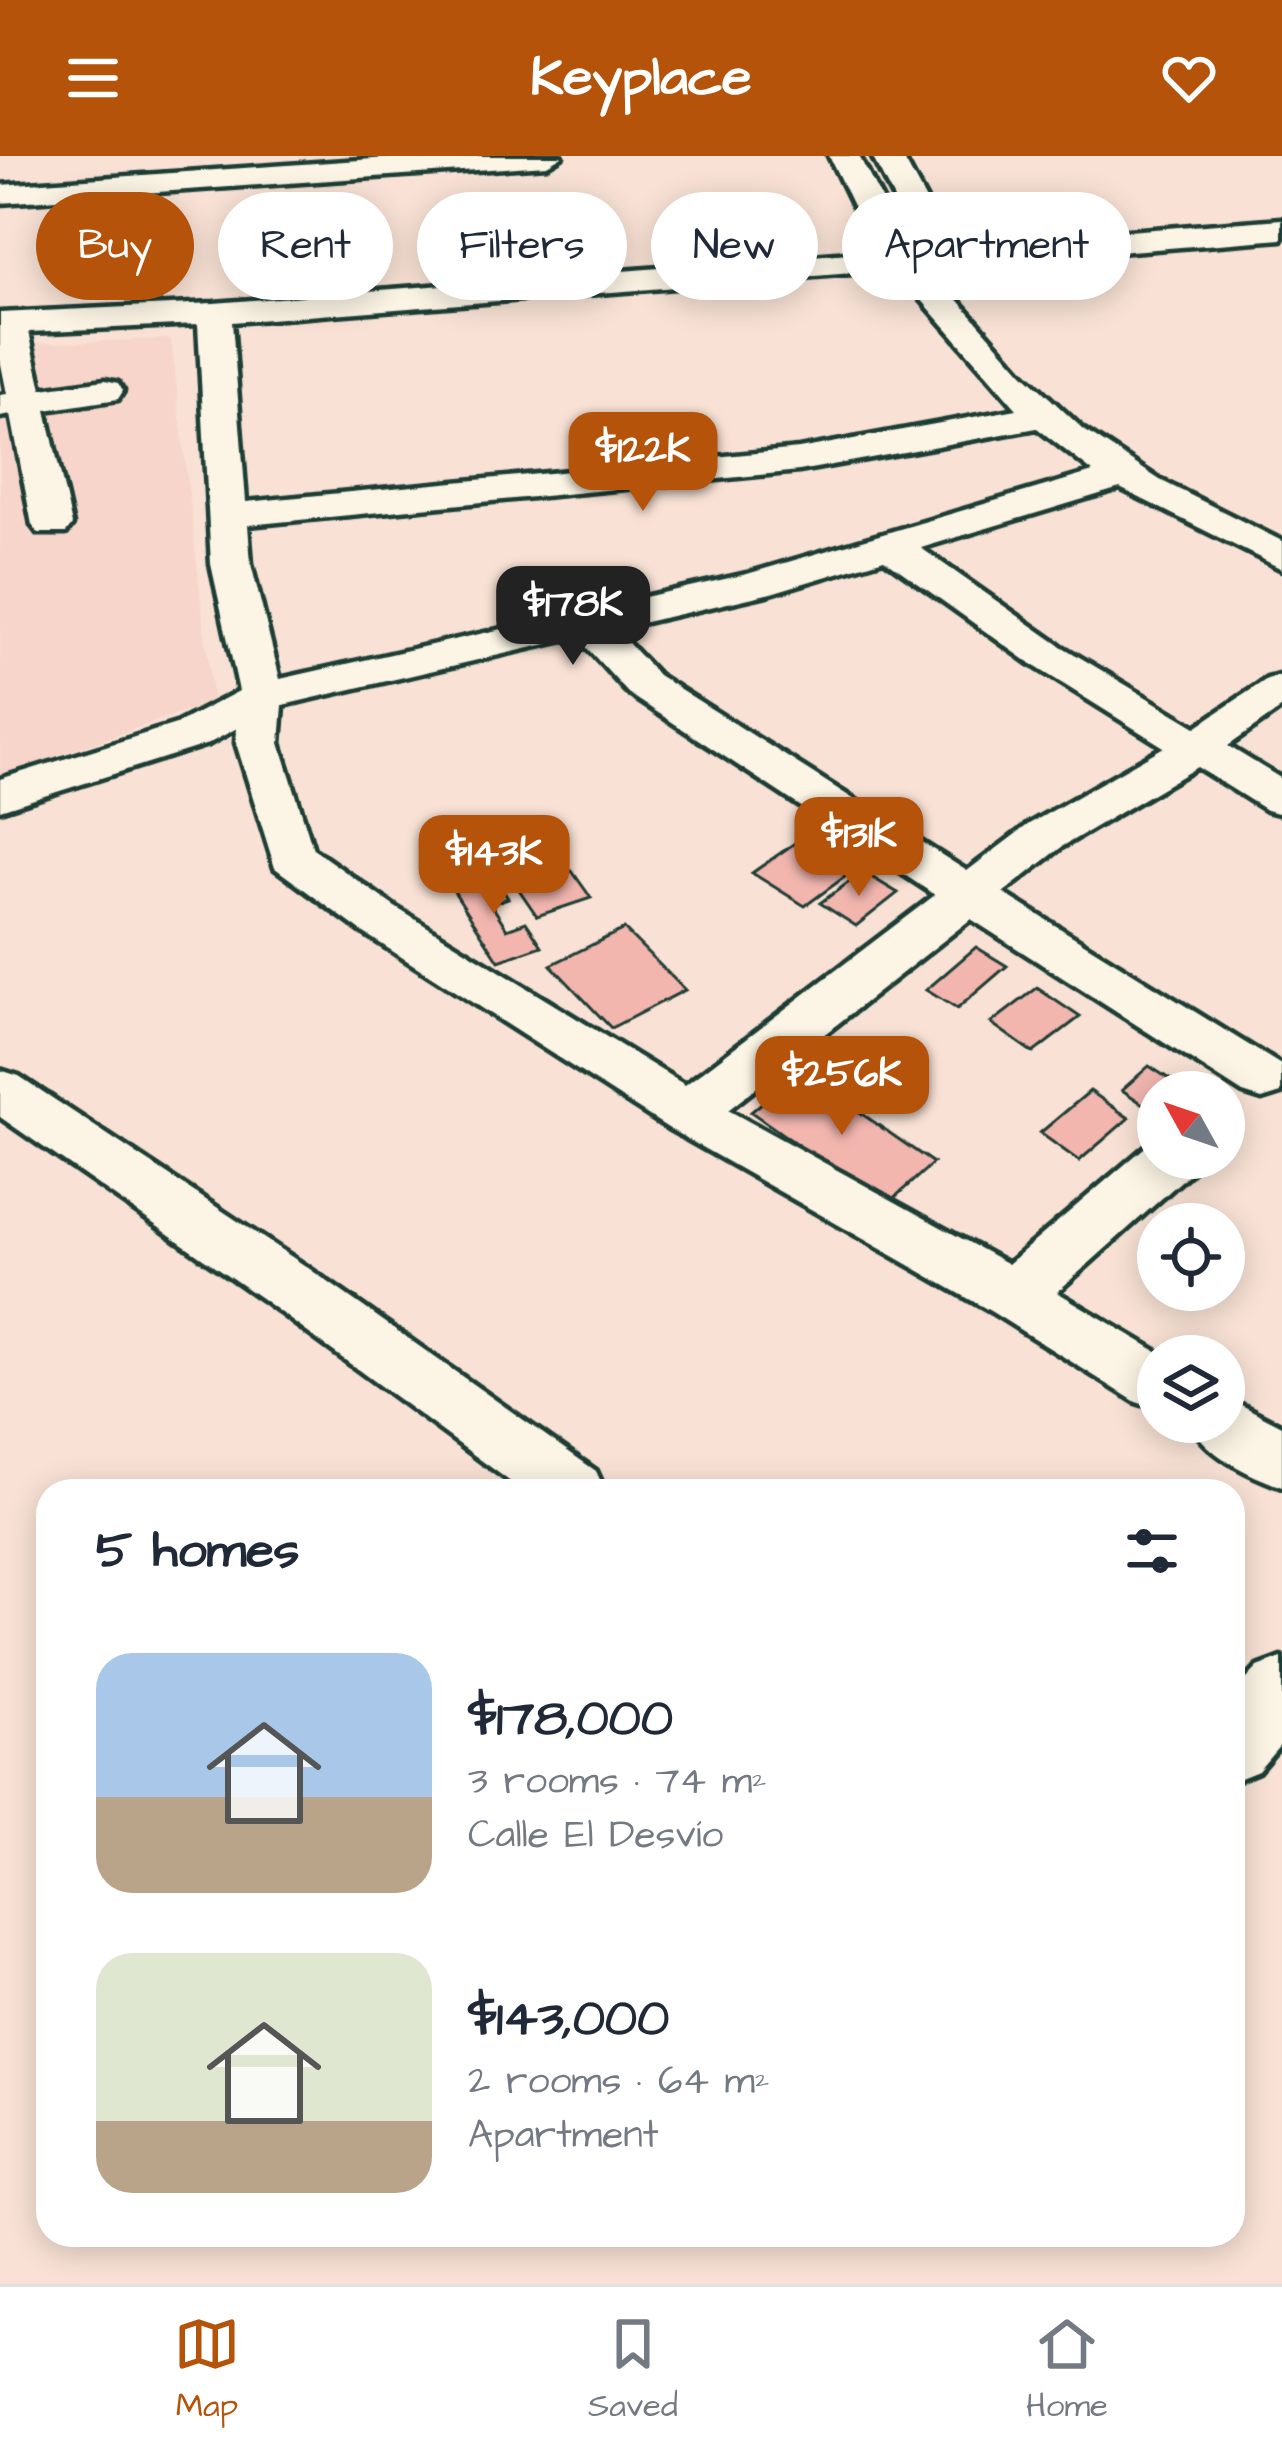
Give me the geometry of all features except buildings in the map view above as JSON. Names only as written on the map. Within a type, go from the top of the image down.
[{"type":"street","points":[[197,156],[250,180]]},
{"type":"street","points":[[3,192],[250,180],[397,161],[547,156]]},
{"type":"street","points":[[844,156],[869,192]]},
{"type":"street","points":[[887,156],[897,192]]},
{"type":"street","points":[[1131,244],[1282,229]]},
{"type":"street","points":[[52,525],[13,405],[5,323],[214,314],[842,269]]},
{"type":"street","points":[[948,300],[1045,415],[1073,440],[1126,474],[1282,557]]},
{"type":"street","points":[[214,314],[231,564],[262,697],[258,742],[292,857],[378,920],[687,1114],[1012,1295],[1137,1371]]},
{"type":"street","points":[[13,405],[105,391]]},
{"type":"street","points":[[228,514],[799,460],[1045,415]]},
{"type":"street","points":[[0,796],[192,734],[262,697],[589,625],[891,545],[1126,474]]},
{"type":"street","points":[[891,545],[1046,655],[1282,799]]},
{"type":"street","points":[[589,625],[643,684],[1256,1084]]},
{"type":"street","points":[[687,1114],[1046,835],[1199,746],[1282,688]]},
{"type":"street","points":[[0,1090],[283,1282],[556,1479]]},
{"type":"street","points":[[1012,1295],[1146,1179]]},
{"type":"street","points":[[1245,1437],[1282,1459]]},
{"type":"street","points":[[1245,1733],[1282,1691]]},
{"type":"shaded area","points":[[171,339],[213,702],[0,775],[0,344]]}]
